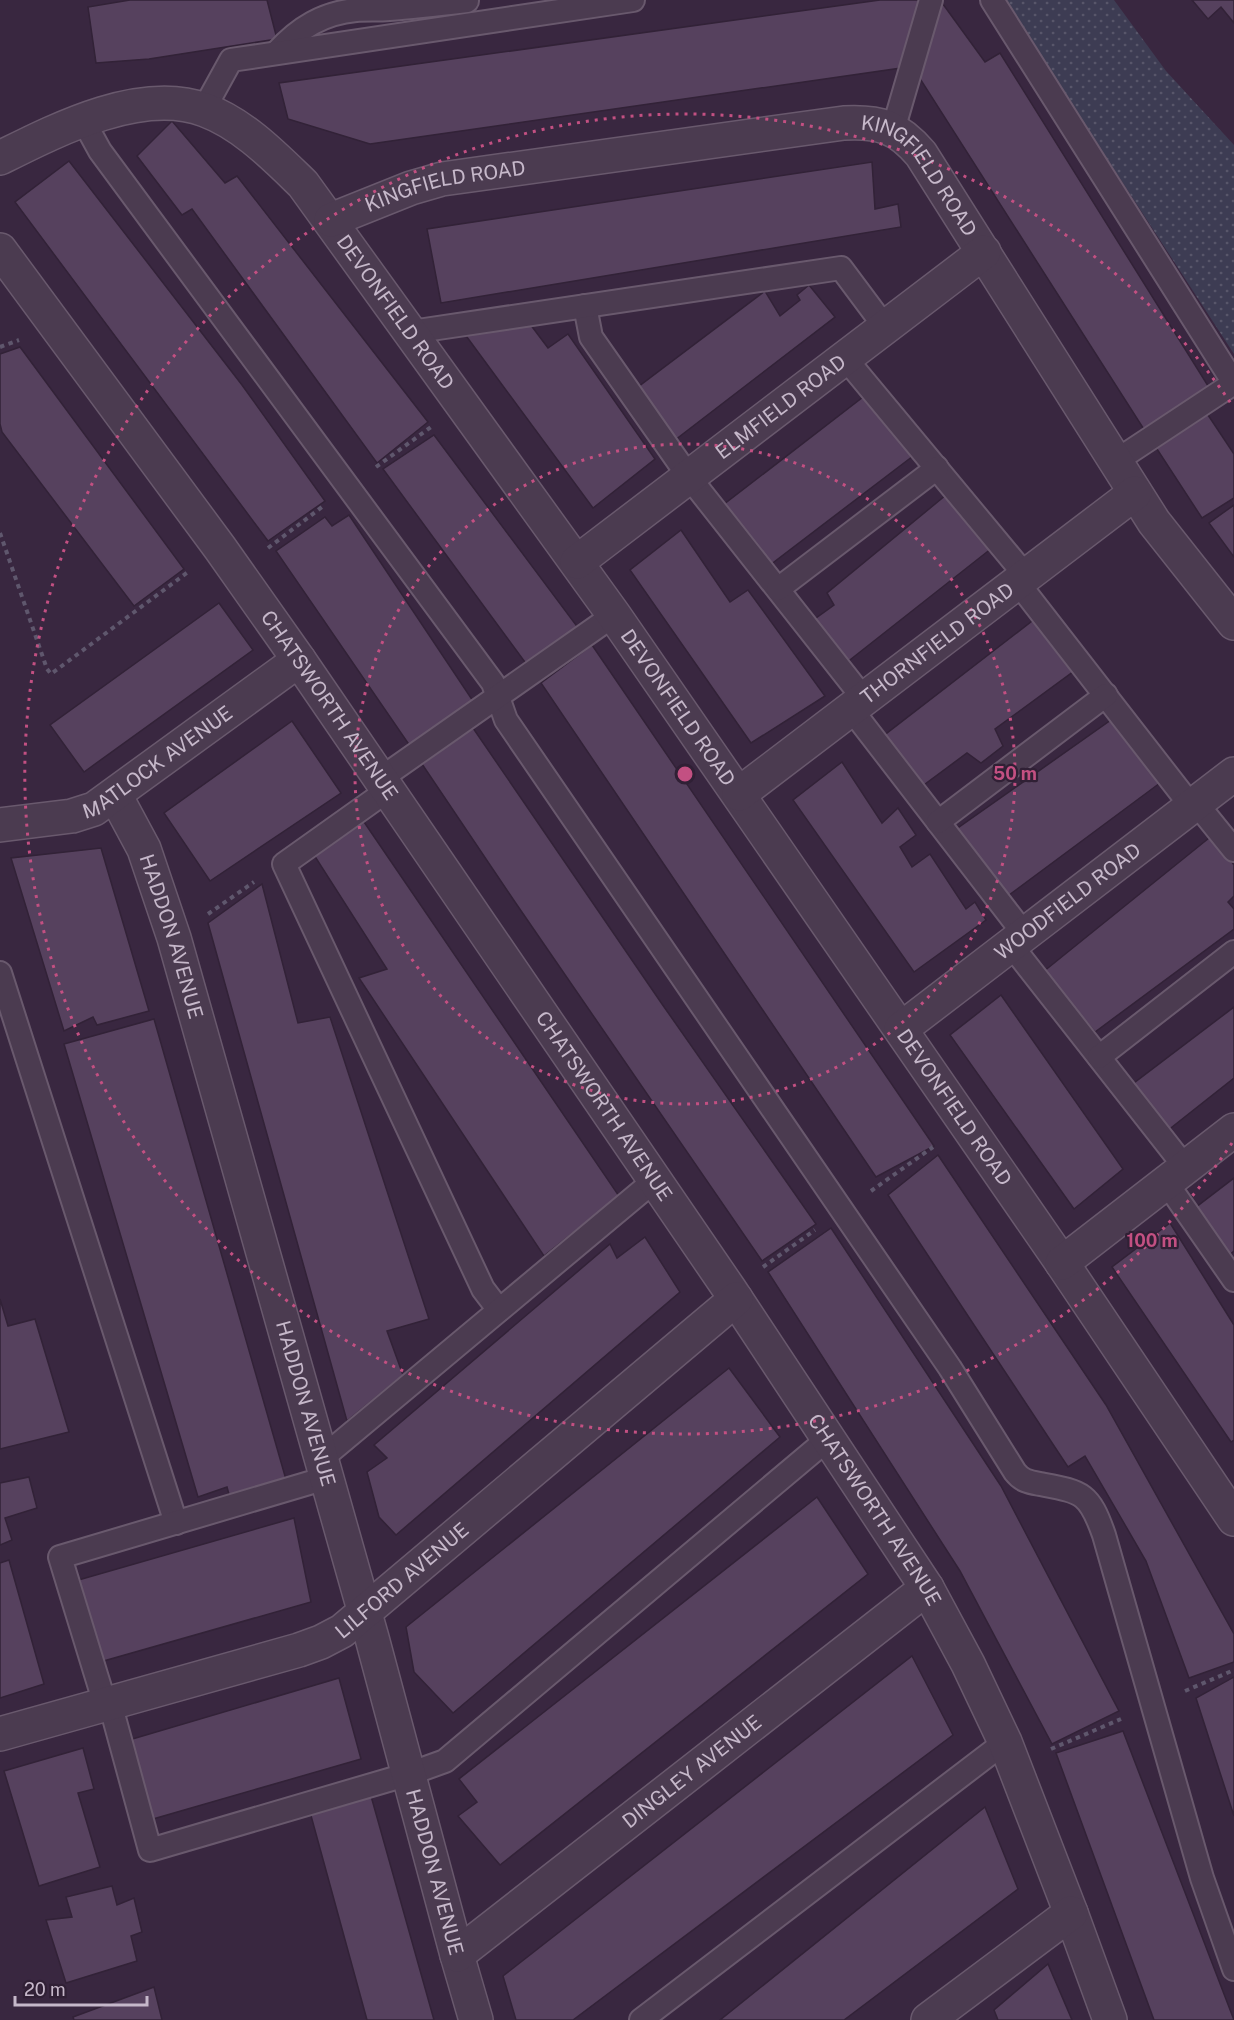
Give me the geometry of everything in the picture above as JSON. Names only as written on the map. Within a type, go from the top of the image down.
[{"type":"street","name":"DEVONFIELD ROAD","points":[[0,158],[83,120],[122,109],[153,104],[184,105],[204,109],[245,133],[276,157],[303,184],[577,562],[1062,1263],[1229,1500]]},
{"type":"street","name":"KINGFIELD ROAD","points":[[331,220],[401,191],[442,179],[844,123],[864,122],[880,124],[893,129],[909,140],[921,154],[1154,522],[1234,623]]},
{"type":"street","name":"CHATSWORTH AVENUE","points":[[0,250],[220,548],[299,660],[736,1299],[927,1588],[968,1664],[1005,1742],[1110,2020]]},
{"type":"street","name":"ELMFIELD ROAD","points":[[577,562],[984,252]]},
{"type":"street","name":"THORNFIELD ROAD","points":[[739,794],[1135,493]]},
{"type":"street","name":"MATLOCK AVENUE","points":[[0,825],[72,816],[94,809],[299,660]]},
{"type":"street","name":"WOODFIELD ROAD","points":[[901,1029],[1234,774]]},
{"type":"street","name":"HADDON AVENUE","points":[[115,795],[144,849],[174,938],[324,1468],[476,2020]]},
{"type":"street","points":[[1062,1263],[1234,1130]]},
{"type":"street","name":"LILFORD AVENUE","points":[[0,1734],[310,1646],[342,1631],[736,1299]]},
{"type":"street","name":"DINGLEY AVENUE","points":[[457,1955],[927,1588]]},
{"type":"street","points":[[931,2019],[1071,1913]]},
{"type":"lane","points":[[204,109],[231,60],[633,0]]},
{"type":"lane","points":[[893,129],[931,0]]},
{"type":"lane","points":[[992,0],[1234,383],[1116,461]]},
{"type":"lane","points":[[277,52],[292,35],[313,22],[335,14],[355,10],[386,10],[467,1]]},
{"type":"lane","points":[[83,120],[100,151],[493,683],[506,720],[950,1368],[1015,1472],[1026,1482],[1072,1490],[1083,1495],[1091,1505],[1104,1535],[1202,1878],[1234,1969]]},
{"type":"lane","points":[[411,332],[841,268],[885,327]]},
{"type":"lane","points":[[585,306],[591,337],[689,477],[778,589],[1099,1057],[1176,1175],[1234,1280]]},
{"type":"lane","points":[[845,358],[937,468],[1022,579],[1106,695],[1194,805],[1234,850]]},
{"type":"lane","points":[[778,589],[937,468]]},
{"type":"lane","points":[[499,1310],[483,1289],[284,864],[497,697],[614,615]]},
{"type":"lane","points":[[938,822],[1106,695]]},
{"type":"lane","points":[[1099,1057],[1234,952]]},
{"type":"lane","points":[[0,973],[176,1523]]},
{"type":"lane","points":[[655,1180],[499,1310],[324,1468],[176,1523],[60,1557],[108,1704],[150,1850],[409,1774],[445,1761],[829,1438]]},
{"type":"lane","points":[[641,2020],[1005,1742]]},
{"type":"path","points":[[0,533],[47,669],[51,674],[220,548]]},
{"type":"path","points":[[174,938],[274,868],[284,864]]},
{"type":"shaded area","points":[[1004,0],[1114,0],[1166,71],[1234,145],[1234,354]]},
{"type":"building","points":[[130,0],[267,0],[277,39],[149,59],[96,63],[88,7]]},
{"type":"building","points":[[880,0],[924,0],[901,68],[370,144],[288,119],[279,83]]},
{"type":"building","points":[[940,0],[985,62],[1000,53],[1210,389],[1145,431],[917,74]]},
{"type":"building","points":[[1192,0],[1234,0],[1234,23],[1221,7],[1208,19]]},
{"type":"building","points":[[172,121],[225,183],[237,176],[428,422],[377,463],[192,209],[182,215],[137,156]]},
{"type":"building","points":[[69,161],[242,385],[325,501],[268,541],[15,202]]},
{"type":"building","points":[[872,162],[875,209],[898,204],[901,227],[441,303],[427,229]]},
{"type":"building","points":[[809,285],[835,317],[675,440],[638,387],[765,291],[780,316],[800,300],[797,295]]},
{"type":"building","points":[[530,324],[548,348],[568,334],[655,459],[593,508],[464,333]]},
{"type":"building","points":[[20,347],[184,569],[134,606],[2,432],[0,354]]},
{"type":"building","points":[[867,394],[917,453],[770,565],[723,505]]},
{"type":"building","points":[[1206,412],[1234,454],[1234,498],[1202,518],[1155,446]]},
{"type":"building","points":[[434,435],[579,629],[530,669],[383,469]]},
{"type":"building","points":[[946,495],[992,548],[846,663],[812,621],[834,605],[827,593]]},
{"type":"building","points":[[1234,505],[1234,557],[1209,523]]},
{"type":"building","points":[[349,515],[475,704],[410,746],[276,551],[325,517],[332,526]]},
{"type":"building","points":[[681,530],[730,602],[748,590],[825,696],[751,743],[630,570]]},
{"type":"building","points":[[219,603],[253,650],[84,772],[50,725]]},
{"type":"building","points":[[1036,618],[1074,671],[995,729],[1003,746],[981,763],[967,753],[921,787],[882,737]]},
{"type":"building","points":[[592,645],[934,1146],[876,1177],[541,683]]},
{"type":"building","points":[[1111,720],[1164,780],[1005,898],[955,830]]},
{"type":"building","points":[[292,721],[341,793],[210,881],[164,813]]},
{"type":"building","points":[[473,728],[816,1224],[762,1261],[422,764]]},
{"type":"building","points":[[842,762],[882,823],[898,808],[916,835],[900,847],[912,867],[930,854],[966,909],[975,902],[986,920],[914,972],[793,800]]},
{"type":"building","points":[[362,819],[619,1196],[544,1256],[359,978],[387,969],[314,855]]},
{"type":"building","points":[[1214,834],[1234,865],[1234,896],[1228,902],[1234,909],[1234,929],[1095,1032],[1043,972]]},
{"type":"building","points":[[101,848],[149,1011],[97,1025],[93,1017],[64,1031],[11,858]]},
{"type":"building","points":[[262,884],[298,1023],[330,1017],[429,1319],[387,1331],[403,1375],[347,1421],[208,923]]},
{"type":"building","points":[[1001,995],[1123,1169],[1074,1209],[950,1035]]},
{"type":"building","points":[[1234,1007],[1234,1078],[1167,1131],[1134,1083]]},
{"type":"building","points":[[154,1019],[287,1483],[230,1498],[227,1487],[198,1497],[64,1044]]},
{"type":"building","points":[[938,1155],[1106,1405],[1234,1634],[1234,1662],[1189,1678],[1146,1561],[1085,1456],[1068,1467],[888,1195]]},
{"type":"building","points":[[1234,1178],[1234,1251],[1228,1256],[1195,1208]]},
{"type":"building","points":[[1170,1223],[1234,1325],[1234,1440],[1231,1442],[1112,1267]]},
{"type":"building","points":[[831,1228],[1001,1486],[1119,1711],[1052,1744],[960,1571],[768,1272]]},
{"type":"building","points":[[645,1237],[680,1292],[396,1535],[379,1517],[367,1472],[387,1458],[374,1445],[610,1244],[617,1258]]},
{"type":"building","points":[[0,1299],[8,1326],[35,1319],[69,1432],[0,1449]]},
{"type":"building","points":[[729,1368],[780,1437],[453,1713],[414,1672],[406,1627]]},
{"type":"building","points":[[29,1477],[37,1508],[5,1518],[12,1540],[0,1545],[0,1483]]},
{"type":"building","points":[[817,1497],[868,1574],[500,1865],[458,1816],[477,1802],[459,1779]]},
{"type":"building","points":[[294,1518],[311,1602],[100,1662],[75,1581]]},
{"type":"building","points":[[9,1560],[44,1684],[0,1698],[0,1563]]},
{"type":"building","points":[[912,1656],[953,1735],[573,2020],[516,2020],[503,1976]]},
{"type":"building","points":[[1234,1677],[1234,1816],[1196,1698]]},
{"type":"building","points":[[339,1678],[361,1759],[153,1819],[129,1740]]},
{"type":"building","points":[[1123,1731],[1234,2020],[1154,2020],[1056,1753]]},
{"type":"building","points":[[83,1748],[94,1789],[78,1793],[100,1867],[39,1886],[4,1771]]},
{"type":"building","points":[[371,1796],[434,2020],[367,2020],[310,1812]]},
{"type":"building","points":[[985,1807],[1018,1889],[844,2020],[720,2020]]},
{"type":"building","points":[[112,1886],[117,1905],[134,1898],[142,1932],[131,1936],[137,1961],[66,1983],[46,1920],[72,1917],[66,1897]]},
{"type":"building","points":[[1048,1964],[1072,2020],[998,2020],[994,2010]]},
{"type":"building","points":[[154,1987],[162,2020],[74,2020],[73,2017]]}]
